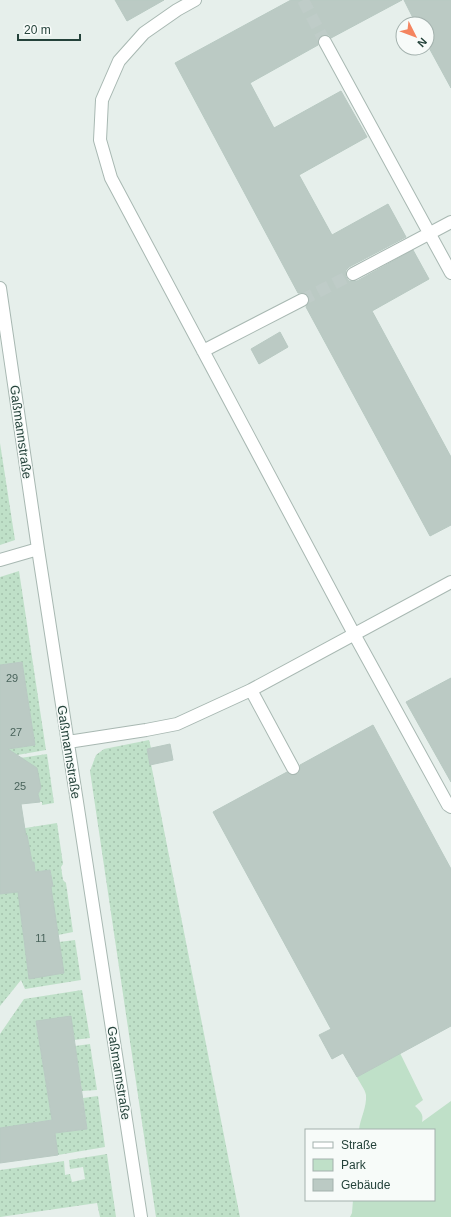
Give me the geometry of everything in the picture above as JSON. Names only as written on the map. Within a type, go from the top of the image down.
[{"type":"street","points":[[196,0],[177,10],[144,33],[119,61],[102,100],[100,140],[111,178],[354,634],[448,805],[451,807]]},
{"type":"street","points":[[325,42],[451,273]]},
{"type":"street","points":[[353,274],[451,222]]},
{"type":"street","name":"Gaßmannstraße","points":[[0,288],[38,549],[141,1217]]},
{"type":"street","points":[[203,351],[302,300]]},
{"type":"street","points":[[0,560],[38,549]]},
{"type":"street","points":[[68,742],[177,724],[251,690],[451,582]]},
{"type":"street","points":[[251,690],[293,768]]},
{"type":"green space","points":[[0,443],[15,540],[0,545]]},
{"type":"green space","points":[[19,571],[46,750],[0,758],[0,750],[35,745],[22,662],[0,665],[0,577]]},
{"type":"green space","points":[[149,740],[151,748],[147,749],[240,1217],[156,1217],[90,771],[96,755],[104,749]]},
{"type":"green space","points":[[47,754],[54,803],[42,805],[38,794],[41,788],[0,761]]},
{"type":"green space","points":[[57,823],[63,864],[61,867],[63,880],[66,883],[73,932],[58,935],[53,903],[20,908],[29,978],[63,973],[59,942],[75,940],[81,980],[25,989],[21,980],[0,1006],[0,894],[53,886],[50,870],[35,872],[27,836],[0,840],[0,832]]},
{"type":"green space","points":[[82,990],[90,1038],[74,1040],[36,1022],[52,1120],[0,1128],[0,1034],[24,999]]},
{"type":"green space","points":[[90,1044],[97,1090],[82,1091],[75,1046]]},
{"type":"green space","points":[[400,1053],[423,1100],[415,1106],[422,1115],[422,1122],[451,1101],[451,1217],[350,1217],[352,1213],[353,1201],[435,1201],[435,1129],[359,1129],[366,1095],[357,1077]]},
{"type":"green space","points":[[98,1096],[105,1147],[58,1155],[55,1133],[87,1129],[83,1098]]},
{"type":"green space","points":[[107,1154],[116,1217],[100,1217],[97,1203],[0,1217],[0,1170],[64,1161],[65,1175],[70,1174],[72,1182],[85,1179],[83,1167],[70,1169],[69,1160]]},
{"type":"building","points":[[115,0],[164,0],[127,21]]},
{"type":"building","points":[[291,0],[402,0],[331,38],[329,35],[322,35],[318,38],[318,45],[250,83],[274,128],[341,91],[367,137],[299,175],[332,235],[388,204],[406,237],[349,267],[346,270],[346,277],[349,281],[357,281],[413,250],[429,279],[372,311],[451,457],[451,525],[430,536],[306,307],[309,301],[308,296],[303,293],[298,293],[175,63]]},
{"type":"building","points":[[404,0],[451,0],[451,88],[434,56],[435,56],[435,16],[412,16]]},
{"type":"building","points":[[280,332],[288,347],[259,364],[251,349]]},
{"type":"building","points":[[22,662],[35,745],[8,749],[37,768],[41,788],[38,794],[40,802],[21,804],[26,836],[27,835],[32,862],[34,862],[35,872],[50,870],[53,886],[51,887],[64,973],[29,979],[18,892],[0,894],[0,665]]},
{"type":"building","points":[[451,678],[451,782],[406,702]]},
{"type":"building","points":[[373,725],[451,869],[451,1026],[357,1077],[343,1053],[332,1059],[319,1035],[331,1029],[213,812],[287,772],[292,775],[297,774],[300,769],[300,765]]},
{"type":"building","points":[[170,744],[173,760],[150,765],[147,749]]},
{"type":"building","points":[[71,1016],[87,1129],[55,1133],[58,1155],[0,1163],[0,1128],[52,1120],[36,1021]]},
{"type":"tunnel","points":[[303,0],[325,42]]},
{"type":"tunnel","points":[[302,300],[353,274]]}]
